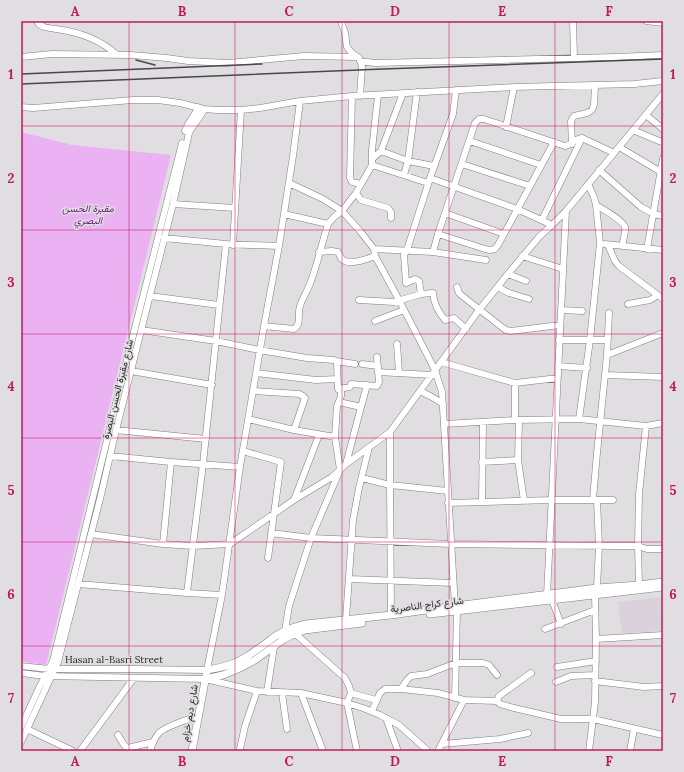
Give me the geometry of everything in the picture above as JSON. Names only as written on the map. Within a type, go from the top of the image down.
[{"type":"main road","name":"شارع كراج الناصرية","points":[[207,670],[224,667],[241,660],[270,640],[295,626],[550,598],[663,582]]},
{"type":"main road","name":"شارع كراج الناصرية","points":[[596,592],[663,587]]},
{"type":"main road","name":"شارع كراج الناصرية","points":[[205,678],[223,675],[240,668],[256,660],[284,639],[305,630],[456,608]]},
{"type":"main road","name":"شارع ديم خزام","points":[[192,751],[207,670]]},
{"type":"street","points":[[37,21],[38,24],[44,27],[81,33],[109,47],[117,55]]},
{"type":"street","points":[[341,21],[347,47],[359,59],[362,66],[360,96]]},
{"type":"street","points":[[573,21],[574,58]]},
{"type":"street","points":[[646,21],[663,23]]},
{"type":"street","points":[[21,57],[52,54],[117,55],[167,58],[188,62],[228,63],[304,56],[359,59],[375,63],[663,55]]},
{"type":"street","points":[[21,107],[33,108],[133,100],[158,100],[217,110],[242,110],[300,101],[352,96],[514,87],[663,82]]},
{"type":"street","points":[[572,144],[571,120],[574,116],[588,113],[592,110],[594,105],[595,85]]},
{"type":"street","points":[[506,126],[514,87]]},
{"type":"street","points":[[421,294],[419,280],[415,279],[406,282],[404,255],[453,114],[456,90]]},
{"type":"street","points":[[404,175],[408,160],[417,92]]},
{"type":"street","points":[[373,158],[381,151],[403,93]]},
{"type":"street","points":[[91,534],[163,544],[193,546],[230,544],[294,500],[332,477],[346,464],[390,432],[479,310],[522,256],[566,211],[663,94]]},
{"type":"street","points":[[264,326],[294,329],[297,327],[298,310],[312,280],[328,224],[342,211],[356,193],[372,165],[372,150],[378,95]]},
{"type":"street","points":[[352,96],[350,178],[352,182],[361,184]]},
{"type":"street","points":[[207,670],[222,595],[240,467],[279,246],[300,101]]},
{"type":"street","name":"شارع مقبرة الحسن البصرة","points":[[21,742],[24,728],[39,688],[58,662],[100,499],[116,430],[122,396],[131,371],[173,204],[189,133],[193,124],[202,114],[201,108]]},
{"type":"street","name":"شارع مقبرة الحسن البصرة","points":[[52,669],[52,661],[93,498],[122,396],[185,132],[189,122],[201,108]]},
{"type":"street","points":[[187,594],[212,385],[219,305],[235,208],[242,110]]},
{"type":"street","points":[[646,115],[663,129]]},
{"type":"street","points":[[433,252],[475,123],[479,119],[484,119],[565,146],[572,144],[576,139],[582,138],[614,152]]},
{"type":"street","points":[[633,130],[663,142]]},
{"type":"street","points":[[542,220],[582,138]]},
{"type":"street","points":[[470,141],[541,165]]},
{"type":"street","points":[[438,234],[490,250],[495,249],[554,142]]},
{"type":"street","points":[[619,147],[662,172]]},
{"type":"street","points":[[381,151],[408,160],[434,166]]},
{"type":"street","points":[[647,249],[662,172],[663,158]]},
{"type":"street","points":[[462,164],[530,186]]},
{"type":"street","points":[[372,165],[404,175],[454,187],[517,209],[552,225]]},
{"type":"street","points":[[599,170],[641,207],[654,214],[663,216]]},
{"type":"street","points":[[289,183],[323,199],[342,211],[374,249],[375,256],[404,310],[442,392],[453,583],[456,608],[455,698]]},
{"type":"street","points":[[579,420],[596,298],[600,243],[596,205],[588,184]]},
{"type":"street","points":[[356,193],[361,200],[388,208],[391,212],[391,218]]},
{"type":"street","points":[[173,204],[235,208]]},
{"type":"street","points":[[596,205],[624,225],[625,230],[622,246]]},
{"type":"street","points":[[561,624],[550,598],[550,545],[566,211]]},
{"type":"street","points":[[445,213],[504,234]]},
{"type":"street","points":[[284,214],[328,224]]},
{"type":"street","points":[[164,238],[229,245],[279,246]]},
{"type":"street","points":[[600,243],[663,250]]},
{"type":"street","points":[[608,245],[615,261],[619,266],[660,297]]},
{"type":"street","points":[[374,249],[433,252],[486,260]]},
{"type":"street","points":[[319,252],[338,252],[341,258],[349,262],[361,261],[375,256]]},
{"type":"street","points":[[522,256],[563,269]]},
{"type":"street","points":[[508,274],[526,281]]},
{"type":"street","points":[[456,287],[459,293],[506,330],[511,331],[560,325]]},
{"type":"street","points":[[498,287],[509,293],[529,299]]},
{"type":"street","points":[[359,300],[389,302],[421,294],[433,293],[436,308],[445,320],[454,318],[466,329]]},
{"type":"street","points":[[150,296],[219,305]]},
{"type":"street","points":[[628,304],[660,297]]},
{"type":"street","points":[[375,321],[404,310]]},
{"type":"street","points":[[561,310],[582,311]]},
{"type":"street","points":[[589,751],[595,702],[595,610],[599,546],[595,499],[596,460],[607,355],[609,314]]},
{"type":"street","points":[[141,330],[216,341],[307,358],[334,360],[378,369],[399,372],[434,372]]},
{"type":"street","points":[[607,355],[663,333]]},
{"type":"street","points":[[560,340],[607,340]]},
{"type":"street","points":[[397,344],[399,372]]},
{"type":"street","points":[[338,389],[350,387],[350,384],[377,386],[379,382],[377,357]]},
{"type":"street","points":[[285,631],[289,606],[311,538],[340,470],[335,438],[337,406],[341,392],[338,389],[336,361]]},
{"type":"street","points":[[441,362],[515,383],[558,378]]},
{"type":"street","points":[[558,366],[587,368]]},
{"type":"street","points":[[131,371],[212,385]]},
{"type":"street","points":[[256,373],[316,380],[337,379]]},
{"type":"street","points":[[605,375],[663,377]]},
{"type":"street","points":[[515,383],[518,460],[524,501]]},
{"type":"street","points":[[346,464],[367,385]]},
{"type":"street","points":[[253,391],[299,394],[303,396],[305,398],[294,430]]},
{"type":"street","points":[[420,391],[443,404]]},
{"type":"street","points":[[339,402],[360,407]]},
{"type":"street","points":[[248,419],[335,438]]},
{"type":"street","points":[[444,424],[517,420],[579,420],[646,426],[663,423]]},
{"type":"street","points":[[482,502],[483,422]]},
{"type":"street","points":[[639,585],[639,494],[646,426]]},
{"type":"street","points":[[116,430],[206,439]]},
{"type":"street","points":[[390,432],[391,615]]},
{"type":"street","points":[[294,500],[319,435]]},
{"type":"street","points":[[346,620],[353,520],[369,447]]},
{"type":"street","points":[[243,451],[281,462],[268,558]]},
{"type":"street","points":[[110,456],[240,467]]},
{"type":"street","points":[[482,462],[518,460]]},
{"type":"street","points":[[163,544],[171,462]]},
{"type":"street","points":[[362,478],[390,485],[448,491]]},
{"type":"street","points":[[93,498],[100,499]]},
{"type":"street","points":[[448,503],[595,499],[613,500]]},
{"type":"street","points":[[271,534],[311,538],[391,542],[638,546],[647,549],[663,548]]},
{"type":"street","points":[[349,579],[453,583]]},
{"type":"street","points":[[78,584],[187,594],[222,595]]},
{"type":"street","points":[[545,629],[595,610]]},
{"type":"street","points":[[294,634],[345,678],[351,693],[347,703],[357,751]]},
{"type":"street","points":[[596,639],[663,635]]},
{"type":"street","points":[[268,692],[274,647]]},
{"type":"street","points":[[557,667],[596,661]]},
{"type":"street","points":[[401,689],[406,680],[411,676],[427,674],[456,663],[483,663],[489,665],[497,675]]},
{"type":"street","name":"Hasan al-Basri Street","points":[[21,666],[52,669],[207,670]]},
{"type":"street","name":"Hasan al-Basri Street","points":[[21,673],[48,676],[71,675],[134,678],[205,678],[257,691],[301,693],[347,703],[372,711],[399,725],[428,751]]},
{"type":"street","points":[[497,701],[499,696],[531,673]]},
{"type":"street","points":[[556,682],[571,676],[595,678],[644,687],[663,686]]},
{"type":"street","points":[[80,751],[134,678]]},
{"type":"street","points":[[372,711],[380,692],[383,690],[401,689],[438,693],[464,700],[497,701],[500,704],[510,707],[561,719],[593,719],[663,736]]},
{"type":"street","points":[[241,751],[240,749],[245,726],[257,691]]},
{"type":"street","points":[[282,693],[287,729]]},
{"type":"street","points":[[301,693],[323,751]]},
{"type":"street","points":[[351,693],[376,700]]},
{"type":"street","points":[[438,751],[464,700]]},
{"type":"street","points":[[150,751],[159,732],[177,723],[198,716]]},
{"type":"street","points":[[386,718],[398,751]]},
{"type":"street","points":[[24,728],[74,751]]},
{"type":"street","points":[[630,751],[634,729]]},
{"type":"street","points":[[442,744],[500,739],[528,733]]},
{"type":"street","points":[[118,735],[124,745],[128,748],[153,742]]},
{"type":"shaded area","points":[[661,597],[662,631],[622,633],[618,602]]},
{"type":"green space","name":"مقبرة الحسن البصري","points":[[21,132],[72,145],[171,155],[46,665],[21,661]]},
{"type":"railway","points":[[21,84],[663,59]]},
{"type":"railway","points":[[136,60],[155,65]]},
{"type":"railway","points":[[21,74],[262,64]]}]
